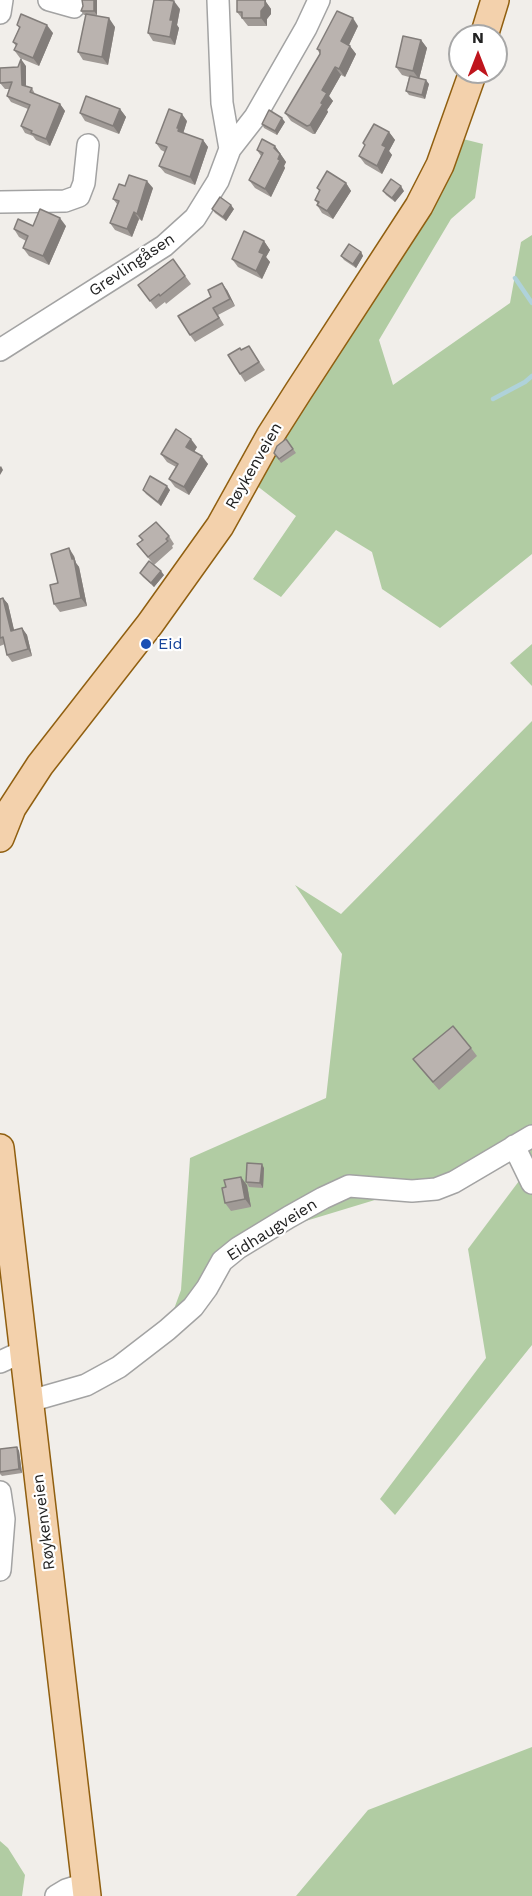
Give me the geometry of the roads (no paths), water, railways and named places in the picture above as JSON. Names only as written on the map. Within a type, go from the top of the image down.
[{"type":"main road","points":[[488,24],[495,0]]},
{"type":"main road","name":"Røykenveien","points":[[3,824],[46,757],[143,633],[220,526],[281,418],[414,214],[440,165],[469,84]]},
{"type":"main road","name":"Røykenveien","points":[[0,1149],[12,1356],[30,1401],[86,1890]]},
{"type":"street","points":[[0,13],[1,0]]},
{"type":"street","points":[[49,0],[74,7]]},
{"type":"street","points":[[218,0],[222,103],[230,149]]},
{"type":"street","name":"Grevlingåsen","points":[[0,350],[164,246],[195,219],[218,181],[230,149],[255,117],[306,28],[319,0]]},
{"type":"street","points":[[0,202],[65,201],[79,196],[84,183],[88,145]]},
{"type":"street","points":[[523,1141],[532,1183]]},
{"type":"street","name":"Eidhaugveien","points":[[30,1401],[86,1384],[119,1367],[193,1307],[222,1261],[238,1248],[289,1217],[349,1186],[412,1191],[436,1189],[454,1182],[523,1141]]},
{"type":"street","points":[[0,1492],[4,1519],[0,1570]]},
{"type":"street","points":[[56,1896],[66,1890],[86,1890]]},
{"type":"waterway","points":[[515,278],[532,303]]},
{"type":"waterway","points":[[493,399],[532,376]]},
{"type":"place","name":"Eid","points":[[146,644]]}]
